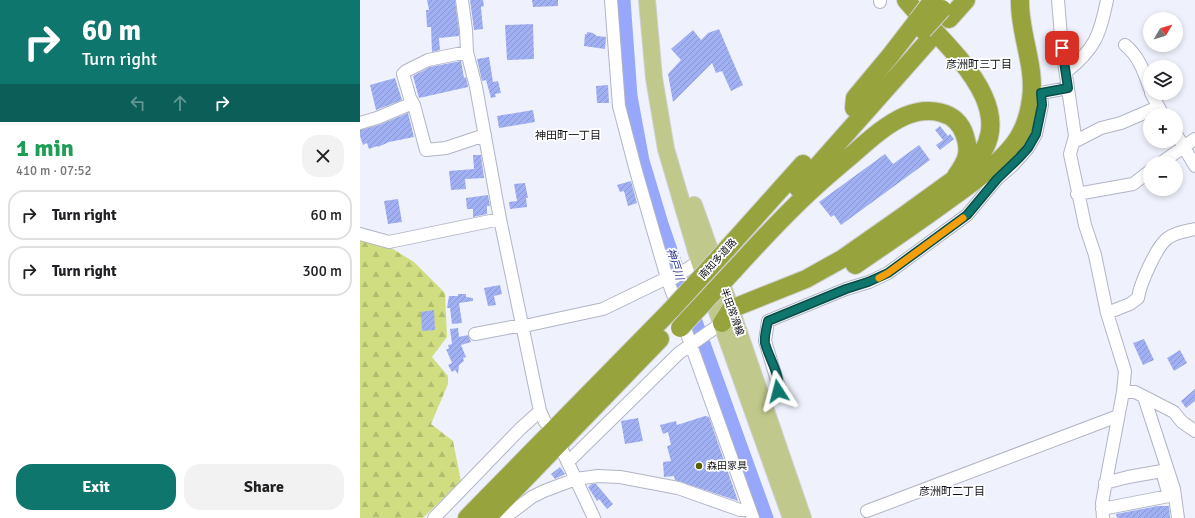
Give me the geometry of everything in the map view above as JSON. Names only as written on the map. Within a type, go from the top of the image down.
[{"type":"highway","points":[[726,320],[824,269],[890,226],[954,180],[977,161],[985,149],[991,127],[988,105],[980,89],[963,64],[906,0]]},
{"type":"highway","points":[[920,0],[975,63],[997,96],[1001,108],[1002,122],[1000,136],[986,171]]},
{"type":"highway","points":[[923,30],[944,7],[966,0]]},
{"type":"highway","points":[[726,320],[810,291],[830,280],[910,228],[975,181],[1005,154],[1014,144],[1026,122],[1032,84],[1020,14],[1020,0]]},
{"type":"highway","name":"南知多道路","points":[[730,261],[854,108],[944,7]]},
{"type":"highway","name":"南知多道路","points":[[487,518],[776,213],[923,30]]},
{"type":"highway","points":[[730,261],[872,138],[904,117],[919,112],[932,111],[944,113],[955,119],[963,130],[967,154],[963,167],[954,180]]},
{"type":"highway","name":"南知多道路","points":[[467,518],[673,323]]},
{"type":"main road","name":"半田常滑線","points":[[647,0],[654,78],[666,149],[695,264],[726,320],[763,401],[803,518]]},
{"type":"main road","name":"半田常滑線","points":[[659,107],[710,252],[726,320],[791,518]]},
{"type":"street","points":[[462,0],[467,52],[476,87],[500,219],[522,326],[540,411],[545,422]]},
{"type":"street","points":[[611,0],[619,106],[636,171],[669,280],[751,514]]},
{"type":"street","points":[[1058,0],[1062,48],[1075,136],[1070,154],[1077,194],[1095,255],[1107,313],[1125,371],[1123,392],[1105,483],[1102,503],[1103,514],[1169,496],[1162,471],[1128,476],[1105,483]]},
{"type":"street","points":[[1066,72],[1080,61],[1096,41],[1107,0]]},
{"type":"street","points":[[1125,45],[1135,55],[1143,70]]},
{"type":"street","points":[[467,52],[428,60],[403,74],[410,98],[413,102],[426,150],[446,148],[485,135]]},
{"type":"street","points":[[763,401],[778,391],[779,387],[765,341],[768,321],[888,273],[967,215],[997,179],[1013,165],[1028,148],[1036,134],[1042,105],[1041,93],[1068,88]]},
{"type":"street","points":[[360,123],[377,118],[413,102]]},
{"type":"street","points":[[1074,142],[1101,128],[1143,116]]},
{"type":"street","points":[[1170,156],[1195,139]]},
{"type":"street","points":[[1184,146],[1195,166]]},
{"type":"street","points":[[1077,194],[1133,184],[1143,176]]},
{"type":"street","points":[[360,234],[389,242],[500,219]]},
{"type":"street","points":[[1107,313],[1130,304],[1138,298],[1140,286],[1162,243],[1176,234],[1195,229]]},
{"type":"street","points":[[475,334],[603,309],[669,280],[695,264]]},
{"type":"street","points":[[568,462],[674,358],[726,320]]},
{"type":"street","points":[[1123,392],[1135,392],[1174,412],[1182,422],[1195,431]]},
{"type":"street","points":[[1144,397],[1174,489],[1178,518]]},
{"type":"street","points":[[434,518],[520,429],[540,411]]},
{"type":"street","points":[[867,511],[1118,416]]},
{"type":"street","points":[[562,450],[594,518]]},
{"type":"street","points":[[504,518],[532,497],[544,491],[576,479],[598,476],[620,478],[678,488],[751,514]]},
{"type":"street","points":[[737,518],[751,514]]},
{"type":"green space","points":[[360,239],[385,244],[414,262],[445,293],[447,337],[432,357],[448,376],[448,384],[431,424],[453,441],[461,481],[423,518],[360,518]]},
{"type":"building","points":[[427,0],[455,0],[459,31],[459,36],[439,38],[440,50],[432,52],[431,27],[427,27],[426,10],[429,10]]},
{"type":"building","points":[[470,0],[483,0],[484,6],[481,7],[483,29],[474,30]]},
{"type":"building","points":[[532,0],[558,0],[558,6],[533,7]]},
{"type":"building","points":[[533,24],[534,59],[507,60],[505,25]]},
{"type":"building","points":[[719,29],[743,85],[731,91],[722,71],[716,73],[712,63],[673,102],[668,74],[681,60],[671,49],[693,30],[701,40],[708,33]]},
{"type":"building","points":[[587,32],[593,33],[597,36],[606,37],[605,49],[584,46],[585,34],[587,34]]},
{"type":"building","points":[[489,57],[493,82],[498,81],[501,93],[495,94],[496,97],[491,98],[486,80],[482,81],[477,59]]},
{"type":"building","points":[[461,61],[464,78],[466,77],[468,87],[419,98],[413,76],[430,67]]},
{"type":"building","points":[[395,78],[402,100],[376,110],[370,85]]},
{"type":"building","points":[[608,85],[609,103],[597,103],[596,86]]},
{"type":"building","points":[[533,110],[535,122],[499,128],[497,116]]},
{"type":"building","points":[[408,113],[414,137],[389,142],[369,149],[367,143],[363,145],[360,130],[379,125]]},
{"type":"building","points":[[940,126],[948,136],[950,134],[954,139],[940,150],[936,145],[943,140],[935,130]]},
{"type":"building","points":[[919,145],[930,160],[841,225],[834,215],[831,217],[819,202],[885,154],[893,164]]},
{"type":"building","points":[[473,155],[481,155],[484,178],[465,179],[466,189],[451,190],[449,171],[474,169]]},
{"type":"building","points":[[631,181],[637,203],[628,206],[624,191],[620,192],[617,185]]},
{"type":"building","points":[[525,183],[528,198],[526,198],[527,207],[510,209],[509,202],[517,201],[514,184]]},
{"type":"building","points":[[488,195],[490,206],[487,206],[487,214],[473,217],[473,209],[467,209],[466,198]]},
{"type":"building","points":[[398,199],[402,222],[388,224],[384,201]]},
{"type":"building","points":[[500,285],[502,294],[494,296],[496,305],[488,306],[484,288]]},
{"type":"building","points":[[458,294],[466,294],[466,297],[473,298],[473,301],[459,303],[462,323],[452,324],[450,308],[447,308],[449,296],[458,296]]},
{"type":"building","points":[[434,310],[435,330],[422,331],[421,312]]},
{"type":"building","points":[[458,328],[459,337],[468,335],[471,342],[461,345],[466,357],[463,358],[464,361],[459,365],[458,374],[455,370],[452,372],[448,365],[452,363],[446,349],[449,349],[448,345],[452,344],[450,329]]},
{"type":"building","points":[[1144,339],[1154,360],[1143,365],[1133,343]]},
{"type":"building","points":[[1180,350],[1187,363],[1174,371],[1167,358]]},
{"type":"building","points":[[1195,389],[1195,401],[1186,408],[1181,401]]},
{"type":"building","name":"森田家具","points":[[705,416],[709,417],[738,501],[675,480],[674,476],[664,477],[663,462],[671,461],[667,446],[671,445],[668,432],[663,434],[660,425],[676,421],[677,425]]},
{"type":"building","points":[[638,418],[643,441],[625,444],[621,421]]},
{"type":"building","points":[[560,467],[565,474],[555,479],[551,474]]},
{"type":"building","points":[[592,484],[596,484],[613,504],[607,509],[599,499],[597,501],[588,487]]},
{"type":"building","points":[[1158,506],[1169,506],[1170,518],[1117,518],[1116,514]]},
{"type":"waterway","name":"神戸川","points":[[623,0],[630,96],[642,161],[661,224],[684,291],[766,518]]},
{"type":"slow traffic","points":[[879,278],[963,218]]},
{"type":"place","name":"森田家具","points":[[699,466]]},
{"type":"district","name":"彦洲町三丁目","points":[[979,64]]},
{"type":"district","name":"神田町一丁目","points":[[568,135]]},
{"type":"district","name":"彦洲町二丁目","points":[[952,491]]},
{"type":"route","points":[[778,391],[779,387],[777,376],[765,341],[768,321],[888,273],[967,215],[997,179],[1013,165],[1028,148],[1036,134],[1040,119],[1042,105],[1041,93],[1068,88],[1062,48]]}]
